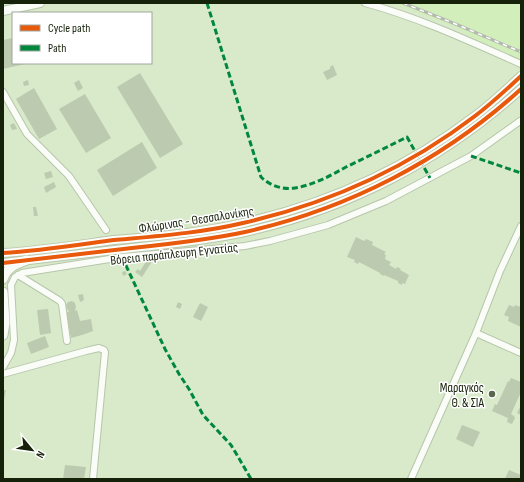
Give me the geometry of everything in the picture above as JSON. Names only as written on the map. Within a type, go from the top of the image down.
[{"type":"highway","points":[[3,279],[8,270],[13,266],[27,260]]},
{"type":"highway","points":[[3,292],[5,323],[3,335]]},
{"type":"main road","points":[[3,11],[40,3]]},
{"type":"main road","name":"Φλώρινας - Θεσσαλονίκης","points":[[3,253],[64,248],[214,229],[243,223],[302,207],[358,185],[412,158],[450,134],[476,115],[501,95],[521,76]]},
{"type":"main road","name":"Φλώρινας - Θεσσαλονίκης","points":[[3,263],[199,240],[230,235],[305,216],[362,194],[418,166],[456,141],[521,90]]},
{"type":"street","points":[[365,3],[425,22],[521,64]]},
{"type":"street","points":[[3,92],[27,134],[69,176],[106,230]]},
{"type":"street","name":"Βόρεια παράπλευρη Εγνατίας","points":[[18,275],[28,272],[122,257],[245,246],[270,241],[328,225],[386,201],[472,156],[520,121]]},
{"type":"street","points":[[411,479],[476,333],[500,271],[521,226]]},
{"type":"street","points":[[3,367],[8,360],[13,346],[14,334],[11,285],[18,275],[60,301],[62,304],[67,341]]},
{"type":"street","points":[[476,333],[521,353]]},
{"type":"street","points":[[3,374],[99,348],[106,352],[93,479]]},
{"type":"shaded area","points":[[394,3],[521,3],[521,59],[475,39],[457,28]]},
{"type":"green space","points":[[101,245],[101,249],[5,259],[57,253],[81,247]]},
{"type":"building","points":[[12,38],[12,64],[25,64],[3,69],[3,40]]},
{"type":"building","points":[[333,65],[337,75],[327,80],[323,72],[330,69]]},
{"type":"building","points":[[140,73],[183,144],[160,158],[117,87]]},
{"type":"building","points":[[28,80],[29,85],[24,86],[23,82]]},
{"type":"building","points":[[79,80],[83,88],[78,91],[74,83]]},
{"type":"building","points":[[34,88],[57,129],[39,139],[16,99]]},
{"type":"building","points":[[85,94],[111,138],[86,153],[59,109]]},
{"type":"building","points":[[14,123],[17,129],[12,130],[10,125]]},
{"type":"building","points":[[142,142],[157,168],[113,196],[97,170]]},
{"type":"building","points":[[51,171],[53,177],[46,179],[44,173]]},
{"type":"building","points":[[54,182],[56,187],[46,193],[44,187]]},
{"type":"building","points":[[33,207],[36,207],[38,216],[34,216]]},
{"type":"building","points":[[356,237],[364,241],[366,239],[373,242],[372,245],[386,252],[384,254],[386,255],[385,259],[391,262],[389,265],[396,269],[397,267],[401,269],[400,270],[409,275],[405,284],[402,283],[402,285],[398,283],[398,281],[384,276],[359,262],[358,264],[354,262],[355,260],[347,257]]},
{"type":"building","points":[[149,257],[153,260],[142,277],[135,272],[138,269],[140,271]]},
{"type":"building","points":[[125,271],[127,274],[123,276],[122,272]]},
{"type":"building","points":[[83,294],[84,300],[80,302],[78,295]]},
{"type":"building","points":[[72,301],[75,303],[75,311],[77,310],[80,321],[91,319],[93,331],[71,338],[66,312],[69,312],[66,305],[68,302]]},
{"type":"building","points":[[178,302],[182,304],[180,309],[176,307]]},
{"type":"building","points":[[200,303],[208,307],[201,321],[193,317]]},
{"type":"building","points":[[509,305],[521,307],[521,327],[508,321],[509,317],[504,315]]},
{"type":"building","points":[[48,309],[51,333],[40,335],[37,310]]},
{"type":"building","points":[[45,336],[49,347],[31,354],[27,343]]},
{"type":"building","points":[[511,378],[521,382],[521,392],[511,414],[515,418],[512,424],[507,422],[508,418],[492,411],[495,404],[497,405],[508,381],[509,382]]},
{"type":"building","points":[[3,390],[6,390],[4,400],[3,400]]},
{"type":"building","points":[[521,405],[521,415],[517,413]]},
{"type":"building","points":[[462,425],[480,432],[473,447],[456,439]]},
{"type":"building","points":[[65,465],[86,467],[84,479],[63,479]]},
{"type":"building","points":[[509,470],[521,475],[521,479],[505,479]]},
{"type":"railway","points":[[403,3],[521,52]]},
{"type":"marked path","points":[[207,3],[261,177],[264,180],[272,185],[285,188],[295,188],[308,185],[328,177],[407,137],[430,178]]},
{"type":"marked path","points":[[471,156],[521,173]]},
{"type":"marked path","points":[[122,257],[165,349],[179,374],[203,415],[231,445],[251,479]]},
{"type":"cycle path","points":[[3,253],[179,234],[243,223],[305,206],[365,182],[422,152],[475,116],[493,102],[521,76]]},
{"type":"cycle path","points":[[3,263],[217,237],[245,232],[321,210],[357,195],[427,159],[491,115],[521,89]]},
{"type":"place","name":"Μαραγκός Θ. & ΣΙΑ","points":[[492,394]]}]
